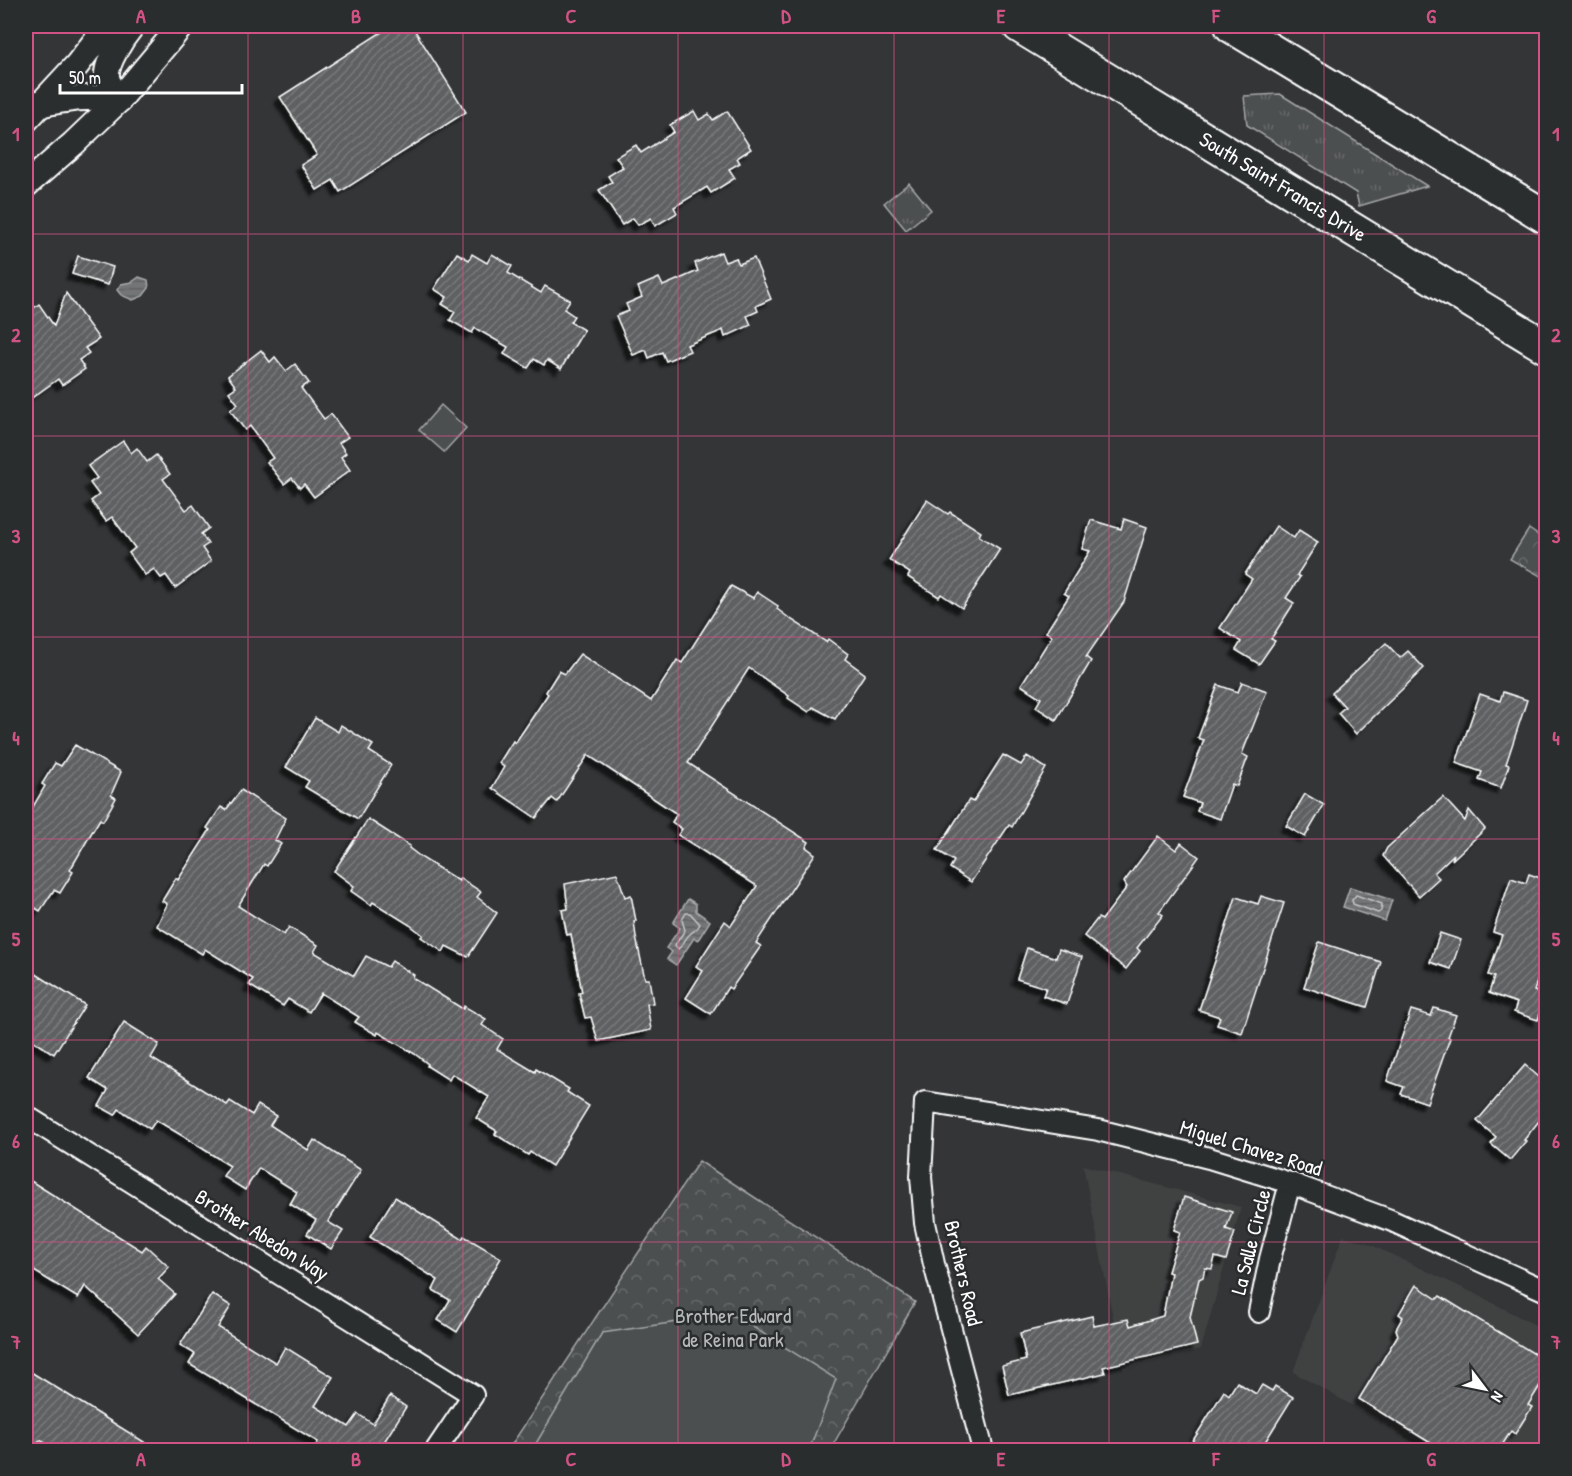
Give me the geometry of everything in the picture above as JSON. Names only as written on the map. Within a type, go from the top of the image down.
[{"type":"highway","name":"South Saint Francis Drive","points":[[1019,26],[1546,347]]},
{"type":"highway","points":[[1231,26],[1413,134],[1546,217]]},
{"type":"street","points":[[32,113],[76,65],[107,26]]},
{"type":"street","points":[[119,99],[107,78],[109,66],[116,50],[132,26]]},
{"type":"street","points":[[26,185],[73,144],[119,99],[181,26]]},
{"type":"street","points":[[32,113],[84,98],[119,99]]},
{"type":"street","name":"Miguel Chavez Road","points":[[925,1102],[1098,1130],[1209,1158],[1290,1183],[1390,1220],[1546,1292]]},
{"type":"street","name":"Brothers Road","points":[[925,1102],[921,1177],[925,1223],[983,1450]]},
{"type":"street","name":"Brother Abedon Way","points":[[26,1116],[473,1395],[436,1450]]},
{"type":"street","name":"La Salle Circle","points":[[1259,1312],[1290,1183]]},
{"type":"shaded area","points":[[1083,1165],[1241,1207],[1201,1349],[1123,1369]]},
{"type":"shaded area","points":[[1343,1236],[1367,1243],[1480,1296],[1546,1331],[1546,1450],[1431,1450],[1293,1372]]},
{"type":"green space","points":[[1280,94],[1427,186],[1359,206],[1356,193],[1247,125],[1244,96]]},
{"type":"green space","points":[[909,183],[931,210],[906,230],[884,203]]},
{"type":"green space","points":[[441,405],[466,428],[444,452],[419,430]]},
{"type":"green space","points":[[1529,529],[1546,541],[1546,579],[1510,559]]},
{"type":"green space","name":"Brother Edward de Reina Park","points":[[699,1161],[915,1302],[830,1450],[508,1450]]},
{"type":"green space","points":[[725,1315],[737,1317],[836,1379],[809,1450],[532,1450],[602,1333]]},
{"type":"water","points":[[139,277],[148,280],[149,288],[143,296],[133,300],[121,295],[117,290],[121,284],[132,282]]},
{"type":"water","points":[[1350,887],[1392,900],[1385,921],[1343,907]]},
{"type":"water","points":[[688,899],[696,904],[696,911],[710,921],[698,940],[694,938],[676,965],[667,959],[672,952],[666,948],[680,928],[673,923]]},
{"type":"building","points":[[391,26],[412,26],[466,112],[340,192],[333,180],[317,190],[301,165],[317,155],[280,97]]},
{"type":"building","points":[[694,111],[699,120],[709,114],[713,120],[727,111],[751,149],[737,158],[740,163],[729,169],[735,178],[711,193],[707,187],[674,207],[677,213],[655,226],[651,218],[638,225],[633,218],[622,225],[599,190],[612,182],[608,176],[623,167],[616,157],[636,145],[641,153],[674,132],[670,125]]},
{"type":"building","points":[[721,252],[725,262],[736,258],[739,264],[754,258],[771,299],[756,306],[758,311],[747,316],[751,325],[725,337],[723,330],[687,345],[690,351],[666,361],[662,352],[649,358],[646,350],[633,355],[616,316],[629,311],[626,304],[642,297],[638,287],[659,278],[663,286],[698,271],[695,263]]},
{"type":"building","points":[[457,253],[469,260],[472,254],[487,263],[492,254],[512,266],[508,273],[541,293],[545,286],[570,300],[564,309],[574,316],[570,322],[584,330],[561,369],[547,360],[544,365],[534,359],[528,368],[504,354],[508,347],[475,328],[472,333],[450,320],[455,312],[442,304],[447,297],[434,289]]},
{"type":"building","points":[[78,256],[113,267],[108,285],[72,274]]},
{"type":"building","points":[[66,293],[99,339],[85,348],[89,353],[79,360],[85,369],[62,385],[58,379],[26,402],[26,314],[39,304],[54,326]]},
{"type":"building","points":[[261,350],[270,362],[275,357],[286,371],[295,364],[309,383],[301,388],[324,419],[331,414],[348,437],[339,443],[346,453],[341,457],[350,470],[314,497],[304,484],[300,488],[292,478],[284,484],[267,462],[273,458],[250,426],[245,430],[230,410],[238,404],[229,392],[236,387],[228,376]]},
{"type":"building","points":[[123,441],[131,453],[137,448],[147,462],[156,455],[170,474],[163,479],[186,510],[193,505],[209,528],[201,534],[208,544],[202,548],[211,561],[175,588],[166,575],[161,578],[154,569],[145,575],[129,553],[135,548],[112,517],[106,521],[91,501],[99,495],[90,483],[97,478],[88,466]]},
{"type":"building","points":[[927,500],[981,532],[979,536],[1000,549],[962,608],[941,594],[939,597],[908,577],[910,573],[889,560]]},
{"type":"building","points":[[1124,519],[1147,527],[1124,602],[1086,657],[1091,661],[1056,720],[1036,707],[1041,698],[1021,685],[1052,636],[1046,632],[1069,596],[1064,593],[1090,551],[1082,549],[1091,520],[1121,529]]},
{"type":"building","points":[[1276,526],[1294,538],[1299,530],[1318,542],[1297,575],[1300,577],[1286,598],[1294,603],[1271,639],[1275,641],[1259,664],[1236,650],[1241,642],[1220,628],[1252,579],[1245,574]]},
{"type":"building","points":[[731,586],[753,598],[757,592],[778,606],[777,609],[789,618],[826,642],[828,639],[848,654],[845,659],[865,674],[835,719],[813,707],[809,712],[749,668],[688,763],[809,842],[806,847],[815,854],[756,943],[761,946],[731,989],[728,987],[711,1014],[686,998],[703,971],[696,966],[725,921],[731,926],[757,886],[678,835],[682,829],[672,822],[677,814],[588,755],[557,802],[552,798],[536,818],[492,788],[504,767],[499,763],[548,694],[546,692],[559,671],[565,674],[580,654],[651,701],[677,660],[682,663]]},
{"type":"building","points":[[1386,643],[1400,658],[1408,651],[1424,668],[1356,734],[1338,713],[1345,707],[1332,693]]},
{"type":"building","points":[[1242,682],[1267,691],[1242,754],[1248,757],[1237,786],[1232,784],[1220,819],[1197,811],[1200,803],[1183,797],[1204,740],[1198,738],[1218,685],[1238,692]]},
{"type":"building","points":[[1503,692],[1527,700],[1506,764],[1509,765],[1501,788],[1479,780],[1482,772],[1456,763],[1480,694],[1500,701]]},
{"type":"building","points":[[315,718],[338,732],[341,725],[373,745],[369,751],[391,765],[358,819],[305,787],[309,781],[286,767]]},
{"type":"building","points":[[75,745],[121,772],[111,795],[116,798],[103,821],[100,819],[92,832],[70,870],[73,872],[60,893],[54,890],[40,911],[26,902],[26,819],[45,786],[42,784],[55,763],[61,766]]},
{"type":"building","points":[[1003,755],[1021,765],[1027,756],[1046,768],[1012,827],[1009,825],[971,882],[950,868],[954,861],[937,850],[969,800],[973,802]]},
{"type":"building","points":[[241,790],[286,818],[275,840],[281,844],[267,866],[264,864],[238,906],[284,935],[289,927],[318,945],[314,952],[354,976],[366,956],[388,967],[392,961],[414,975],[413,978],[463,1009],[464,1006],[486,1019],[482,1025],[503,1039],[497,1049],[569,1089],[567,1092],[589,1106],[552,1166],[530,1152],[528,1155],[495,1134],[497,1131],[476,1118],[489,1097],[452,1074],[449,1080],[427,1066],[428,1064],[415,1054],[378,1032],[377,1035],[355,1022],[359,1017],[321,993],[309,1012],[288,999],[283,1006],[249,985],[253,979],[205,949],[202,954],[157,926],[167,904],[162,901],[176,878],[178,880],[210,830],[207,828],[221,807],[226,810]]},
{"type":"building","points":[[1305,794],[1324,805],[1305,837],[1286,826]]},
{"type":"building","points":[[1443,797],[1465,821],[1469,810],[1485,829],[1452,860],[1454,854],[1434,873],[1439,878],[1419,896],[1383,856],[1387,848]]},
{"type":"building","points":[[368,819],[410,846],[409,848],[422,858],[481,892],[477,897],[497,913],[468,957],[446,946],[443,952],[421,937],[423,935],[410,925],[373,902],[371,905],[351,891],[354,886],[334,871]]},
{"type":"building","points":[[1158,836],[1176,850],[1181,843],[1199,857],[1159,912],[1163,915],[1137,948],[1140,951],[1126,969],[1084,936],[1098,918],[1102,920],[1127,887],[1124,882]]},
{"type":"building","points":[[617,873],[625,897],[631,895],[636,921],[634,921],[636,937],[645,979],[649,979],[653,1003],[647,1004],[651,1030],[598,1041],[591,1017],[585,1018],[579,993],[582,992],[571,934],[567,935],[562,910],[568,909],[565,884]]},
{"type":"building","points":[[1529,874],[1546,880],[1546,903],[1542,918],[1546,919],[1546,923],[1539,946],[1546,949],[1546,953],[1534,991],[1546,995],[1538,1020],[1514,1012],[1517,1003],[1489,993],[1494,977],[1488,975],[1502,935],[1493,932],[1511,878],[1526,883]]},
{"type":"building","points":[[1261,896],[1284,903],[1242,1033],[1217,1025],[1220,1017],[1199,1010],[1236,897],[1258,904]]},
{"type":"building","points":[[1440,933],[1461,940],[1451,969],[1430,962]]},
{"type":"building","points":[[1319,942],[1381,962],[1367,1007],[1304,987]]},
{"type":"building","points":[[1027,948],[1056,958],[1059,949],[1082,957],[1067,1004],[1043,996],[1046,988],[1017,979]]},
{"type":"building","points":[[33,972],[85,1005],[54,1054],[26,1036],[26,984]]},
{"type":"building","points":[[1434,1008],[1456,1015],[1427,1103],[1401,1094],[1404,1087],[1387,1081],[1411,1010],[1431,1016]]},
{"type":"building","points":[[124,1022],[159,1044],[151,1058],[227,1105],[230,1101],[252,1115],[258,1105],[276,1116],[270,1125],[308,1150],[314,1140],[361,1170],[328,1222],[343,1231],[331,1249],[307,1234],[316,1220],[290,1204],[297,1192],[259,1168],[245,1190],[223,1176],[230,1166],[156,1120],[150,1129],[119,1109],[115,1115],[99,1106],[108,1090],[89,1078]]},
{"type":"building","points":[[1525,1065],[1546,1083],[1546,1112],[1510,1160],[1491,1144],[1496,1137],[1477,1121]]},
{"type":"building","points":[[26,1178],[142,1251],[146,1246],[169,1267],[158,1279],[175,1294],[138,1334],[85,1286],[78,1298],[26,1266]]},
{"type":"building","points":[[395,1197],[462,1239],[464,1236],[501,1258],[457,1332],[438,1320],[450,1300],[433,1290],[438,1280],[370,1237]]},
{"type":"building","points":[[1184,1197],[1232,1212],[1226,1229],[1235,1232],[1226,1260],[1215,1257],[1212,1269],[1205,1268],[1203,1277],[1199,1279],[1190,1317],[1197,1345],[1103,1367],[1105,1373],[1009,1395],[1002,1366],[1026,1360],[1020,1333],[1092,1316],[1094,1326],[1128,1319],[1130,1326],[1163,1316],[1171,1273],[1168,1272],[1180,1232],[1174,1230]]},
{"type":"building","points":[[1416,1285],[1437,1299],[1440,1296],[1546,1361],[1546,1376],[1528,1405],[1532,1407],[1515,1434],[1511,1431],[1499,1450],[1442,1450],[1359,1399],[1398,1335],[1396,1329],[1403,1317],[1399,1314]]},
{"type":"building","points":[[212,1294],[231,1306],[218,1327],[276,1363],[285,1347],[333,1377],[315,1406],[349,1427],[358,1414],[373,1424],[390,1396],[406,1407],[379,1450],[313,1450],[318,1442],[189,1364],[195,1354],[180,1345]]},
{"type":"building","points":[[26,1369],[157,1450],[57,1450],[40,1440],[33,1450],[26,1450]]},
{"type":"building","points":[[1237,1382],[1256,1394],[1262,1385],[1272,1391],[1275,1386],[1293,1397],[1260,1450],[1206,1450],[1192,1442],[1224,1391],[1229,1395]]}]
